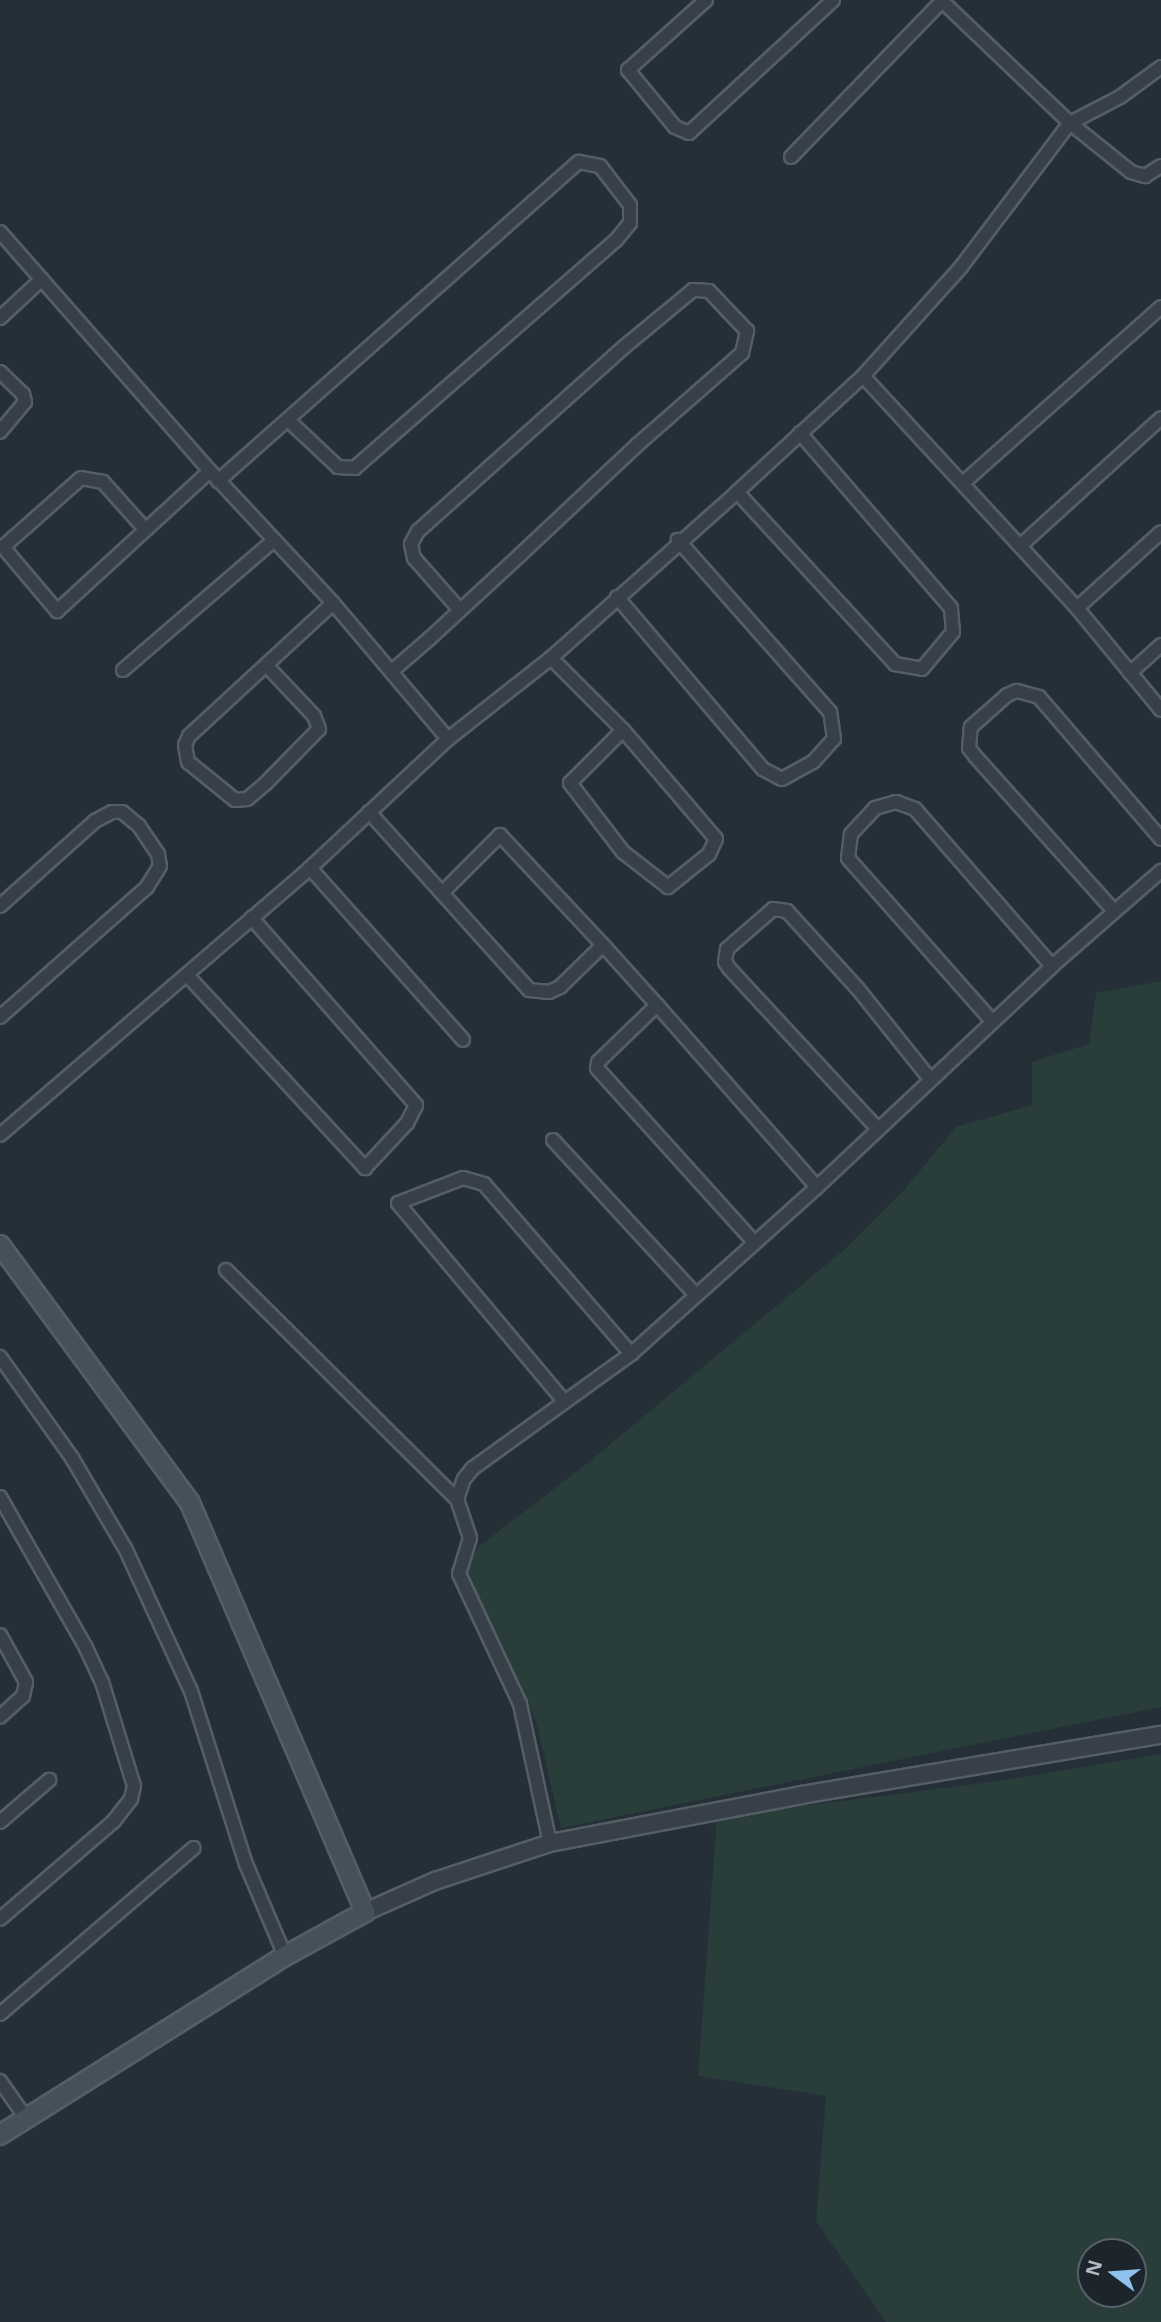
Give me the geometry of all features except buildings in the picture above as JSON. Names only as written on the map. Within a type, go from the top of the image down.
[{"type":"main road","points":[[0,1245],[190,1503],[365,1912],[285,1955],[0,2135]]},
{"type":"street","points":[[706,0],[628,70],[675,127],[689,132],[833,0]]},
{"type":"street","points":[[791,158],[942,1],[1070,124],[1131,172],[1145,176],[1161,166]]},
{"type":"street","points":[[0,1135],[310,868],[448,739],[551,658],[678,540],[737,492],[863,376],[961,267],[1070,124],[1120,97],[1161,67]]},
{"type":"street","points":[[144,528],[103,482],[81,478],[3,547],[57,611],[144,528],[289,421],[579,162],[600,166],[631,205],[630,223],[616,240],[355,468],[338,467],[289,421]]},
{"type":"street","points":[[0,232],[214,476],[333,603],[448,739]]},
{"type":"street","points":[[0,318],[42,279]]},
{"type":"street","points":[[392,671],[460,610],[742,353],[747,331],[709,291],[693,290],[418,531],[411,544],[414,558],[460,610]]},
{"type":"street","points":[[963,483],[1161,307]]},
{"type":"street","points":[[0,372],[23,394],[25,402],[0,432]]},
{"type":"street","points":[[863,376],[1077,608],[1161,710]]},
{"type":"street","points":[[1020,545],[1161,418]]},
{"type":"street","points":[[737,492],[895,664],[922,670],[953,632],[951,608],[800,433]]},
{"type":"street","points":[[1077,608],[1161,532]]},
{"type":"street","points":[[123,670],[274,540]]},
{"type":"street","points":[[617,597],[763,769],[782,779],[813,762],[834,739],[830,712],[678,540]]},
{"type":"street","points":[[266,665],[314,716],[319,729],[265,784],[247,799],[235,800],[188,762],[185,745],[266,665],[333,603]]},
{"type":"street","points":[[1130,673],[1161,645]]},
{"type":"street","points":[[551,658],[623,730],[716,839],[709,854],[668,887],[623,852],[570,783],[623,730]]},
{"type":"street","points":[[1114,911],[975,756],[969,748],[971,727],[1007,695],[1023,691],[1040,697],[1161,839]]},
{"type":"street","points":[[992,1021],[848,858],[851,834],[875,808],[896,802],[915,809],[1052,965]]},
{"type":"street","points":[[0,906],[95,821],[112,812],[122,812],[139,825],[159,854],[160,866],[147,887],[0,1017]]},
{"type":"street","points":[[369,812],[529,990],[549,992],[560,987],[603,945]]},
{"type":"street","points":[[443,892],[500,835],[603,945],[817,1187]]},
{"type":"street","points":[[310,868],[463,1040]]},
{"type":"street","points":[[457,1499],[461,1485],[474,1468],[631,1354],[817,1187],[1052,965],[1161,871]]},
{"type":"street","points":[[877,1128],[729,968],[725,962],[727,949],[773,909],[787,911],[858,989],[930,1079]]},
{"type":"street","points":[[187,975],[365,1168],[407,1123],[416,1105],[252,918]]},
{"type":"street","points":[[657,1005],[597,1062],[597,1068],[754,1242]]},
{"type":"street","points":[[553,1140],[696,1295]]},
{"type":"street","points":[[564,1401],[398,1203],[463,1178],[484,1184],[631,1354]]},
{"type":"street","points":[[226,1269],[457,1499],[470,1538],[459,1574],[520,1704],[550,1843]]},
{"type":"street","points":[[0,1357],[72,1458],[131,1561],[191,1691],[246,1864],[285,1955]]},
{"type":"street","points":[[0,1497],[91,1659],[134,1786],[131,1799],[114,1821],[0,1919]]},
{"type":"street","points":[[0,1635],[26,1682],[23,1696],[0,1717]]},
{"type":"street","points":[[365,1912],[435,1881],[550,1843],[801,1795],[1161,1735]]},
{"type":"street","points":[[0,1822],[49,1780]]},
{"type":"street","points":[[0,2014],[194,1848]]},
{"type":"street","points":[[0,2081],[26,2118]]},
{"type":"green space","points":[[1161,981],[1161,1707],[561,1828],[536,1721],[466,1571],[477,1548],[590,1461],[845,1249],[904,1190],[956,1127],[1032,1105],[1032,1062],[1089,1044],[1096,993]]},
{"type":"green space","points":[[1161,1754],[1161,2322],[886,2322],[816,2221],[826,2096],[698,2076],[717,1817],[998,1781]]}]
